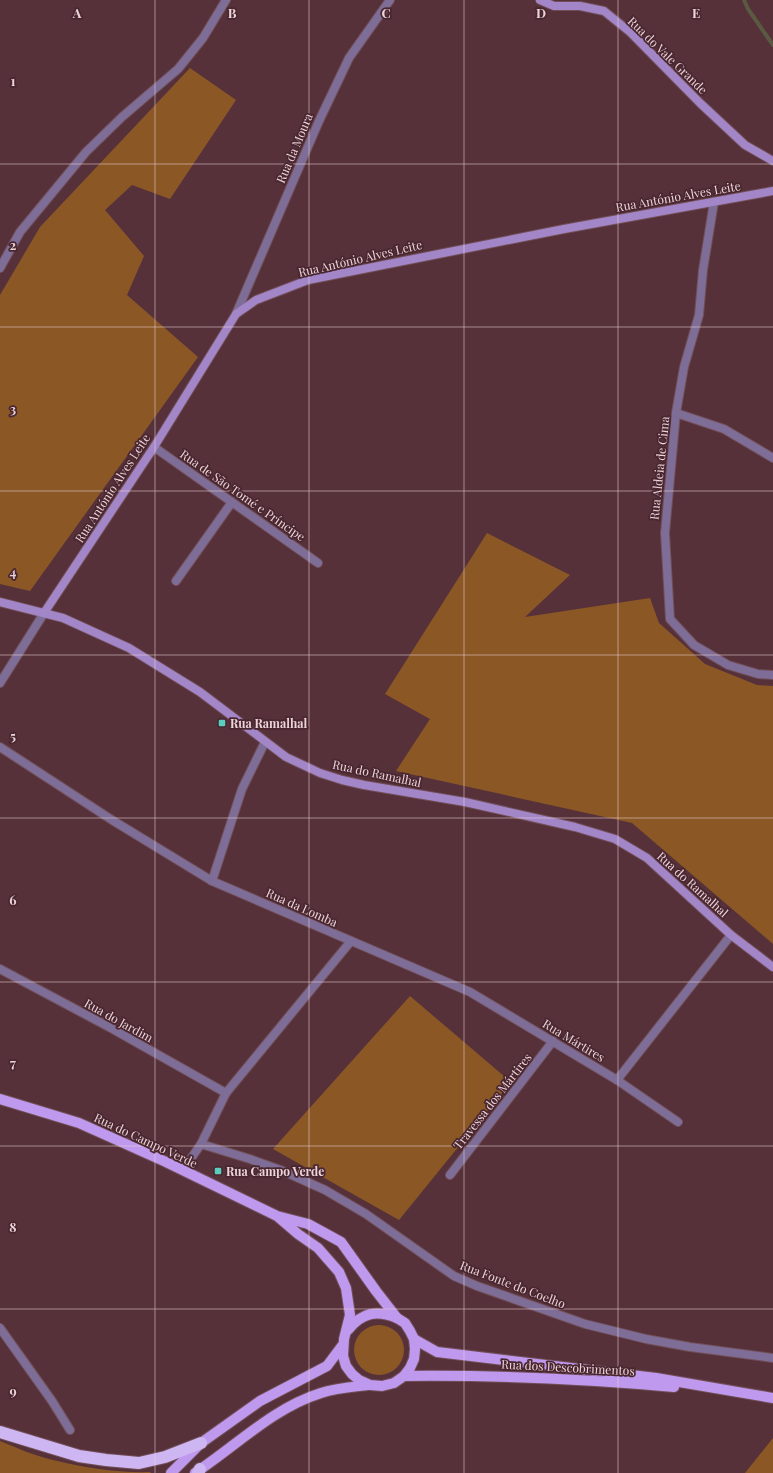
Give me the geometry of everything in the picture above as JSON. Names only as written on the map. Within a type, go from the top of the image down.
[{"type":"highway","points":[[0,1432],[79,1456],[139,1463],[165,1457],[201,1443]]},
{"type":"main road","name":"Rua do Campo Verde","points":[[0,1099],[78,1123],[183,1170],[277,1216],[308,1224],[341,1242],[397,1318]]},
{"type":"main road","name":"Rua do Campo Verde","points":[[277,1216],[298,1234],[318,1248],[339,1272],[346,1288],[350,1315],[347,1332],[342,1346]]},
{"type":"main road","name":"Rua do Campo Verde","points":[[347,1332],[354,1322],[364,1316],[375,1313],[386,1314],[405,1323],[414,1339]]},
{"type":"main road","points":[[197,1472],[256,1428],[288,1408],[319,1394],[339,1388],[370,1385],[382,1386],[394,1383],[404,1376],[410,1368],[414,1359],[414,1339]]},
{"type":"main road","name":"Rua dos Descobrimentos","points":[[414,1339],[437,1352],[656,1378],[773,1398]]},
{"type":"main road","points":[[342,1346],[346,1366],[359,1380],[370,1385]]},
{"type":"main road","points":[[171,1473],[201,1443],[260,1401],[327,1366],[342,1346]]},
{"type":"main road","name":"Rua dos Descobrimentos","points":[[404,1376],[464,1375],[626,1383],[732,1392]]},
{"type":"street","points":[[0,268],[20,232],[86,152],[140,101],[178,69],[203,38],[226,0]]},
{"type":"street","name":"Rua da Moura","points":[[236,314],[318,121],[349,58],[390,0]]},
{"type":"street","name":"Rua do Vale Grande","points":[[540,0],[554,6],[580,6],[604,11],[630,32],[700,103],[745,145],[771,159]]},
{"type":"street","name":"Rua António Alves Leite","points":[[44,613],[154,447],[236,314],[256,300],[308,280],[556,230],[773,191]]},
{"type":"street","name":"Rua Aldeia de Cima","points":[[714,202],[703,270],[699,315],[684,367],[676,413],[665,533],[670,619],[694,645],[728,666],[758,674],[773,674]]},
{"type":"street","points":[[676,413],[724,429],[773,458]]},
{"type":"street","name":"Rua de São Tomé e Príncipe","points":[[154,447],[318,563]]},
{"type":"street","points":[[176,581],[232,502]]},
{"type":"street","name":"Rua do Ramalhal","points":[[0,602],[63,618],[109,638],[165,669],[206,696],[286,757],[305,766],[342,780],[378,788],[465,802],[575,827],[616,839],[647,858],[731,935],[773,967]]},
{"type":"street","points":[[0,683],[44,613]]},
{"type":"street","points":[[212,881],[242,789],[265,742]]},
{"type":"street","name":"Rua da Lomba","points":[[0,747],[112,820],[212,881],[351,941]]},
{"type":"street","points":[[617,1080],[731,935]]},
{"type":"street","points":[[183,1170],[201,1144],[226,1093],[351,941]]},
{"type":"street","name":"Rua Mártires","points":[[351,941],[470,992],[617,1080],[678,1122]]},
{"type":"street","name":"Rua do Jardim","points":[[0,969],[109,1027],[226,1093]]},
{"type":"street","name":"Travessa dos Mártires","points":[[450,1175],[553,1041]]},
{"type":"street","name":"Rua Fonte do Coelho","points":[[201,1144],[283,1171],[324,1190],[366,1214],[454,1276],[477,1286],[585,1324],[646,1339],[690,1347],[773,1358]]},
{"type":"street","points":[[0,1328],[70,1430]]},
{"type":"shaded area","points":[[190,68],[236,100],[170,199],[132,185],[105,210],[144,256],[127,295],[198,357],[30,591],[0,584],[0,295],[40,227]]},
{"type":"shaded area","points":[[487,533],[570,575],[525,617],[650,598],[659,623],[705,664],[757,685],[773,686],[773,944],[632,823],[396,771],[430,719],[385,694]]},
{"type":"shaded area","points":[[410,996],[511,1082],[399,1220],[273,1149]]},
{"type":"shaded area","points":[[374,1325],[384,1325],[397,1332],[404,1345],[404,1355],[397,1368],[384,1375],[374,1375],[365,1371],[358,1364],[354,1355],[354,1345],[358,1336],[365,1329]]},
{"type":"shaded area","points":[[773,1438],[773,1473],[745,1473]]},
{"type":"shaded area","points":[[0,1441],[26,1452],[77,1465],[114,1471],[151,1472],[0,1473]]},
{"type":"waterway","points":[[744,0],[748,9],[773,45]]},
{"type":"place","name":"Rua Ramalhal","points":[[222,723]]},
{"type":"place","name":"Rua Campo Verde","points":[[218,1171]]}]
